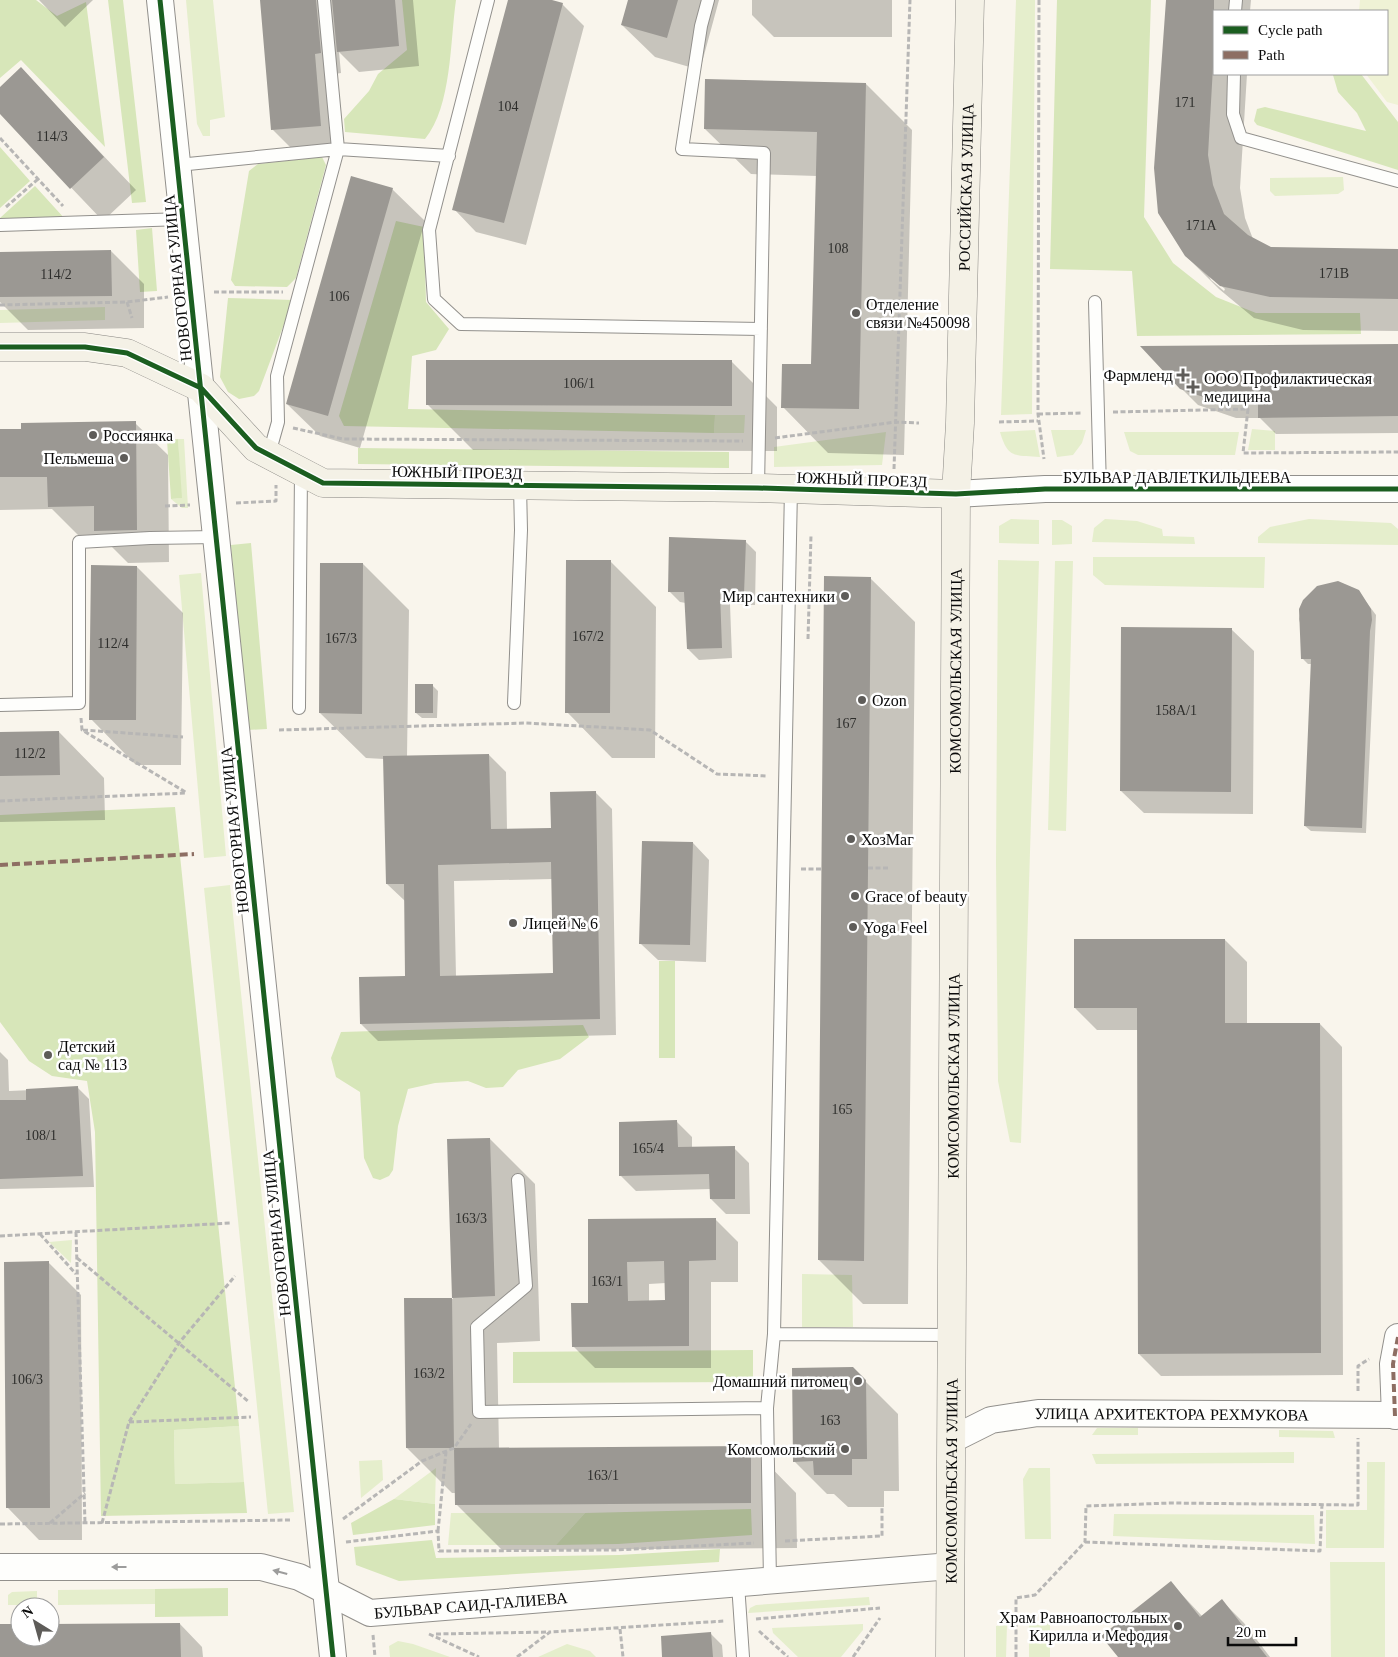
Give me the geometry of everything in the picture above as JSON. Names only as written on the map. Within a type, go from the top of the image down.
[{"type":"main road","name":"РОССИЙСКАЯ УЛИЦА","points":[[956,494],[960,423],[970,0]]},
{"type":"main road","name":"ЮЖНЫЙ ПРОЕЗД","points":[[0,347],[108,349],[128,353],[201,388],[256,448],[323,483],[758,488],[956,494]]},
{"type":"main road","name":"КОМСОМОЛЬСКАЯ УЛИЦА","points":[[950,1657],[956,494]]},
{"type":"street","name":"НОВОГОРНАЯ УЛИЦА","points":[[160,0],[333,1657]]},
{"type":"street","name":"БУЛЬВАР ДАВЛЕТКИЛЬДЕЕВА","points":[[956,494],[1100,489],[1398,489]]},
{"type":"street","points":[[1396,1416],[1394,1364],[1398,1337]]},
{"type":"street","name":"УЛИЦА АРХИТЕКТОРА РЕХМУКОВА","points":[[951,1440],[991,1420],[1038,1413],[1396,1416]]},
{"type":"street","name":"БУЛЬВАР САИД-ГАЛИЕВА","points":[[0,1567],[261,1567],[299,1577],[370,1613],[951,1566]]},
{"type":"lane","points":[[270,454],[278,422],[277,376],[338,149],[324,0]]},
{"type":"lane","points":[[488,0],[429,230],[434,299],[461,324],[761,329]]},
{"type":"lane","points":[[708,0],[701,26],[682,149],[764,153],[758,488]]},
{"type":"lane","points":[[1234,75],[1233,114],[1241,138],[1398,181]]},
{"type":"lane","points":[[178,165],[338,149],[449,156]]},
{"type":"lane","points":[[0,225],[183,219]]},
{"type":"lane","points":[[1096,302],[1100,489]]},
{"type":"lane","points":[[299,708],[301,471]]},
{"type":"lane","points":[[514,703],[521,530],[520,486]]},
{"type":"lane","points":[[770,1581],[767,1408],[774,1334],[791,489]]},
{"type":"lane","points":[[0,705],[79,703],[79,542],[217,537]]},
{"type":"lane","points":[[518,1180],[526,1286],[477,1327],[479,1412],[767,1408]]},
{"type":"lane","points":[[774,1334],[951,1335]]},
{"type":"lane","points":[[738,1584],[743,1657]]},
{"type":"path","points":[[894,469],[910,0]]},
{"type":"path","points":[[1039,0],[1038,421],[1044,459]]},
{"type":"path","points":[[0,138],[78,223]]},
{"type":"path","points":[[0,213],[38,179]]},
{"type":"path","points":[[0,305],[127,302],[192,293],[300,292]]},
{"type":"path","points":[[127,302],[132,318]]},
{"type":"path","points":[[1038,414],[1248,409],[1243,453],[1398,452]]},
{"type":"path","points":[[999,422],[1038,421]]},
{"type":"path","points":[[767,440],[896,422],[918,422]]},
{"type":"path","points":[[285,426],[343,439],[749,441]]},
{"type":"path","points":[[79,703],[82,730]]},
{"type":"path","points":[[279,730],[526,723],[650,730],[717,774],[785,777]]},
{"type":"path","points":[[82,730],[183,737]]},
{"type":"path","points":[[0,800],[187,793],[82,730]]},
{"type":"path","points":[[868,868],[889,868]]},
{"type":"path","points":[[801,869],[821,869]]},
{"type":"path","points":[[0,1236],[232,1223]]},
{"type":"path","points":[[76,1232],[85,1523]]},
{"type":"path","points":[[40,1234],[76,1275]]},
{"type":"path","points":[[77,1258],[249,1402]]},
{"type":"path","points":[[102,1523],[128,1422],[179,1343],[236,1276]]},
{"type":"path","points":[[343,1519],[422,1461],[454,1448],[479,1412]]},
{"type":"path","points":[[128,1422],[250,1417]]},
{"type":"path","points":[[446,1451],[438,1531],[439,1551],[616,1550],[882,1536],[882,1506]]},
{"type":"path","points":[[1016,1657],[1016,1598],[1035,1595],[1085,1542],[1086,1506],[1358,1505],[1359,1452]]},
{"type":"path","points":[[50,1523],[85,1493]]},
{"type":"path","points":[[1085,1542],[1320,1551],[1322,1504]]},
{"type":"path","points":[[0,1524],[290,1520]]},
{"type":"path","points":[[345,1542],[438,1531]]},
{"type":"path","points":[[853,1657],[880,1618]]},
{"type":"path","points":[[752,1624],[788,1657]]},
{"type":"path","points":[[421,1634],[620,1629],[623,1657]]},
{"type":"path","points":[[373,1632],[382,1632]]},
{"type":"path","points":[[517,1657],[550,1632]]},
{"type":"path","points":[[431,1634],[479,1657]]},
{"type":"green space","points":[[0,0],[36,0],[57,16],[86,2],[105,147],[21,60],[0,78]]},
{"type":"green space","points":[[108,0],[123,0],[146,202],[132,203]]},
{"type":"green space","points":[[186,0],[213,0],[225,117],[210,120],[210,136],[203,136],[197,124]]},
{"type":"green space","points":[[402,0],[456,0],[445,91],[434,125],[425,139],[345,132],[344,119],[369,91],[378,74],[407,50]]},
{"type":"green space","points":[[1016,0],[1035,0],[1032,414],[1001,415]]},
{"type":"green space","points":[[1057,0],[1151,0],[1144,217],[1173,263],[1216,297],[1256,313],[1360,313],[1361,334],[1137,336],[1132,271],[1050,269]]},
{"type":"green space","points":[[1360,0],[1398,0],[1398,105],[1387,102],[1367,75],[1388,75],[1388,10],[1359,10]]},
{"type":"green space","points":[[1333,75],[1362,75],[1398,122],[1398,170],[1257,125],[1254,121],[1257,109],[1265,107],[1366,131],[1357,113],[1338,92]]},
{"type":"green space","points":[[0,147],[30,181],[0,208]]},
{"type":"green space","points":[[322,157],[326,165],[296,278],[287,287],[235,286],[231,280],[249,171],[258,164]]},
{"type":"green space","points":[[1343,177],[1344,190],[1338,194],[1275,196],[1270,191],[1270,178]]},
{"type":"green space","points":[[35,186],[65,219],[0,222],[0,218]]},
{"type":"green space","points":[[396,221],[424,227],[426,302],[449,329],[436,350],[412,356],[408,409],[715,415],[714,433],[344,426],[339,416]]},
{"type":"green space","points":[[152,228],[157,291],[140,292],[136,230]]},
{"type":"green space","points":[[228,298],[293,300],[259,391],[254,396],[239,399],[228,392],[220,377]]},
{"type":"green space","points":[[105,307],[105,320],[0,323],[0,310]]},
{"type":"green space","points":[[715,415],[745,415],[744,433],[714,433]]},
{"type":"green space","points":[[1252,429],[1275,431],[1275,450],[1248,450]]},
{"type":"green space","points":[[1035,430],[1040,457],[1014,454],[1006,447],[1000,432]]},
{"type":"green space","points":[[1051,430],[1086,430],[1082,443],[1073,455],[1057,457]]},
{"type":"green space","points":[[886,432],[882,465],[774,467],[774,447]]},
{"type":"green space","points":[[1124,432],[1239,432],[1235,455],[1138,455],[1130,451]]},
{"type":"green space","points":[[178,439],[184,439],[188,508],[182,508],[171,499],[181,498]]},
{"type":"green space","points":[[178,439],[182,498],[171,499],[167,440]]},
{"type":"green space","points":[[358,448],[729,452],[729,468],[358,464]]},
{"type":"green space","points":[[1011,519],[1039,520],[1039,544],[999,543],[999,526]]},
{"type":"green space","points":[[1105,519],[1137,521],[1162,529],[1163,536],[1194,537],[1195,544],[1092,542],[1094,528]]},
{"type":"green space","points":[[1309,519],[1391,523],[1398,529],[1398,545],[1258,543],[1258,537],[1270,527]]},
{"type":"green space","points":[[1052,520],[1062,520],[1072,526],[1072,544],[1052,545]]},
{"type":"green space","points":[[251,543],[267,729],[247,730],[231,545]]},
{"type":"green space","points":[[1093,557],[1265,557],[1264,588],[1105,585],[1093,575]]},
{"type":"green space","points":[[998,560],[1039,561],[1021,1143],[1010,1142],[998,1081],[996,863]]},
{"type":"green space","points":[[1055,561],[1073,561],[1066,831],[1048,830]]},
{"type":"green space","points":[[201,573],[226,856],[204,858],[179,575]]},
{"type":"green space","points":[[175,807],[239,1426],[174,1430],[175,1484],[244,1482],[247,1513],[101,1516],[95,1132],[87,1081],[52,1076],[29,1061],[0,1022],[0,815]]},
{"type":"green space","points":[[230,885],[294,1512],[268,1514],[204,888]]},
{"type":"green space","points":[[659,961],[675,961],[675,1058],[659,1058]]},
{"type":"green space","points":[[583,1025],[589,1037],[560,1059],[518,1070],[503,1087],[486,1088],[468,1081],[435,1083],[408,1089],[398,1126],[393,1170],[389,1176],[380,1180],[373,1178],[364,1158],[360,1092],[336,1077],[331,1058],[341,1032]]},
{"type":"green space","points":[[72,1240],[71,1263],[49,1242]]},
{"type":"green space","points":[[802,1274],[852,1275],[853,1327],[802,1327]]},
{"type":"green space","points":[[753,1350],[753,1382],[513,1383],[513,1352]]},
{"type":"green space","points":[[239,1426],[244,1482],[175,1484],[174,1430]]},
{"type":"green space","points":[[1097,1428],[1138,1428],[1138,1435],[1092,1435]]},
{"type":"green space","points":[[1279,1430],[1333,1431],[1335,1438],[1279,1437]]},
{"type":"green space","points":[[1294,1452],[1294,1463],[1096,1464],[1092,1454]]},
{"type":"green space","points":[[382,1460],[383,1480],[361,1498],[359,1461]]},
{"type":"green space","points":[[1367,1462],[1385,1462],[1384,1548],[1326,1548],[1326,1510],[1367,1510]]},
{"type":"green space","points":[[436,1468],[435,1504],[394,1499]]},
{"type":"green space","points":[[1029,1468],[1050,1468],[1051,1539],[1025,1539],[1023,1479]]},
{"type":"green space","points":[[394,1499],[435,1504],[435,1525],[353,1535],[351,1523]]},
{"type":"green space","points":[[751,1509],[752,1535],[618,1544],[556,1545],[585,1513]]},
{"type":"green space","points":[[451,1513],[585,1513],[556,1545],[448,1545]]},
{"type":"green space","points":[[1114,1514],[1314,1515],[1315,1544],[1113,1536]]},
{"type":"green space","points":[[432,1540],[436,1558],[619,1555],[720,1549],[719,1562],[399,1581],[356,1565],[354,1547]]},
{"type":"green space","points":[[1330,1562],[1385,1562],[1385,1657],[1331,1657]]},
{"type":"green space","points":[[228,1588],[228,1616],[155,1617],[155,1589]]},
{"type":"green space","points":[[155,1589],[155,1604],[60,1605],[58,1590]]},
{"type":"green space","points":[[37,1591],[37,1597],[10,1597],[10,1605],[8,1605],[8,1595],[12,1592]]},
{"type":"green space","points":[[869,1597],[870,1605],[748,1613],[750,1608],[756,1605]]},
{"type":"green space","points":[[1029,1622],[1050,1622],[1050,1657],[1029,1657]]},
{"type":"green space","points":[[863,1624],[863,1630],[841,1657],[798,1657],[773,1633],[772,1628]]},
{"type":"green space","points":[[1007,1625],[1006,1657],[996,1657],[996,1626]]},
{"type":"green space","points":[[398,1641],[413,1644],[450,1657],[390,1657],[389,1646]]},
{"type":"green space","points":[[567,1644],[590,1651],[596,1657],[538,1657]]},
{"type":"building","points":[[260,0],[316,0],[321,53],[315,54],[321,126],[271,130]]},
{"type":"building","points":[[332,0],[395,0],[399,46],[337,52]]},
{"type":"building","points":[[508,0],[552,0],[563,3],[504,223],[452,210]]},
{"type":"building","points":[[628,0],[678,0],[667,38],[621,25]]},
{"type":"building","points":[[1166,0],[1214,0],[1213,67],[1208,155],[1213,185],[1224,214],[1248,235],[1271,247],[1398,249],[1398,299],[1270,297],[1220,286],[1185,256],[1158,213],[1154,168]]},
{"type":"building","points":[[21,67],[104,157],[70,189],[0,114],[0,87]]},
{"type":"building","points":[[705,79],[866,83],[859,409],[781,408],[782,364],[811,364],[817,132],[704,129]]},
{"type":"building","points":[[351,176],[393,188],[328,416],[286,404]]},
{"type":"building","points":[[111,250],[112,296],[0,297],[0,252]]},
{"type":"building","points":[[1398,344],[1398,416],[1258,418],[1258,402],[1218,402],[1180,389],[1140,346]]},
{"type":"building","points":[[426,360],[732,360],[732,406],[426,405]]},
{"type":"building","points":[[136,421],[137,530],[94,531],[94,506],[48,507],[47,477],[0,477],[0,429],[21,429],[21,423]]},
{"type":"building","points":[[669,537],[746,540],[744,594],[720,593],[722,648],[687,649],[684,592],[668,592]]},
{"type":"building","points":[[566,560],[611,560],[610,713],[565,713]]},
{"type":"building","points":[[320,563],[363,563],[362,714],[319,713]]},
{"type":"building","points":[[91,565],[137,566],[136,720],[89,720]]},
{"type":"building","points":[[824,576],[871,577],[864,1261],[818,1260]]},
{"type":"building","points":[[1338,581],[1359,590],[1371,609],[1362,828],[1304,826],[1311,659],[1301,659],[1299,609],[1303,600],[1317,586]]},
{"type":"building","points":[[1121,627],[1232,628],[1231,792],[1120,791]]},
{"type":"building","points":[[415,684],[433,684],[433,713],[415,713]]},
{"type":"building","points":[[59,731],[60,775],[0,776],[0,732]]},
{"type":"building","points":[[489,754],[491,829],[551,828],[550,792],[596,791],[600,1019],[360,1024],[359,977],[405,976],[404,884],[386,884],[383,756]],"holes":[[[551,862],[553,973],[440,976],[438,865]]]},
{"type":"building","points":[[642,841],[693,842],[690,945],[639,944]]},
{"type":"building","points":[[1074,939],[1225,939],[1225,1023],[1320,1023],[1321,1353],[1138,1354],[1137,1008],[1074,1008]]},
{"type":"building","points":[[78,1086],[83,1176],[0,1179],[0,1100],[26,1100],[26,1089]]},
{"type":"building","points":[[677,1120],[678,1147],[735,1146],[735,1199],[710,1199],[709,1174],[619,1176],[619,1122]]},
{"type":"building","points":[[490,1138],[495,1296],[452,1298],[447,1139]]},
{"type":"building","points":[[716,1218],[716,1260],[689,1261],[689,1346],[572,1347],[571,1303],[588,1303],[588,1219]],"holes":[[[664,1261],[665,1300],[628,1301],[627,1262]]]},
{"type":"building","points":[[49,1261],[50,1508],[6,1508],[4,1262]]},
{"type":"building","points":[[404,1298],[452,1298],[454,1448],[406,1448]]},
{"type":"building","points":[[853,1367],[866,1380],[867,1459],[852,1459],[852,1475],[814,1475],[813,1461],[793,1462],[792,1368]]},
{"type":"building","points":[[751,1446],[751,1503],[455,1505],[454,1448]]},
{"type":"building","name":"Храм Равноапостольных Кирилла и Мефодия","points":[[1171,1581],[1200,1617],[1222,1599],[1267,1657],[1118,1657],[1101,1636]]},
{"type":"building","points":[[180,1623],[181,1657],[0,1657],[0,1624],[10,1624],[10,1647],[60,1647],[60,1624]]},
{"type":"building","points":[[711,1632],[713,1657],[662,1657],[661,1636]]},
{"type":"marked path","points":[[0,865],[194,854]]},
{"type":"marked path","points":[[1395,1416],[1393,1364],[1398,1337]]},
{"type":"cycle path","points":[[160,0],[333,1657]]},
{"type":"cycle path","points":[[0,347],[85,347],[127,353],[201,388],[256,448],[323,483],[758,488],[956,494],[1045,489],[1398,489]]},
{"type":"place","name":"Отделение связи №450098","points":[[856,313]]},
{"type":"place","name":"Фармленд","points":[[1183,375]]},
{"type":"place","name":"ООО Профилактическая медицина","points":[[1193,387]]},
{"type":"place","name":"Россиянка","points":[[93,435]]},
{"type":"place","name":"Пельмеша","points":[[124,458]]},
{"type":"place","name":"Мир сантехники","points":[[845,596]]},
{"type":"place","name":"Ozon","points":[[862,700]]},
{"type":"place","name":"ХозМаг","points":[[851,839]]},
{"type":"place","name":"Grace of beauty","points":[[855,896]]},
{"type":"place","name":"Лицей № 6","points":[[513,923]]},
{"type":"place","name":"Yoga Feel","points":[[853,927]]},
{"type":"place","name":"Детский сад № 113","points":[[48,1055]]},
{"type":"place","name":"Домашний питомец","points":[[858,1381]]},
{"type":"place","name":"Комсомольский","points":[[845,1449]]},
{"type":"place","name":"Храм Равноапостольных Кирилла и Мефодия","points":[[1178,1626]]}]
